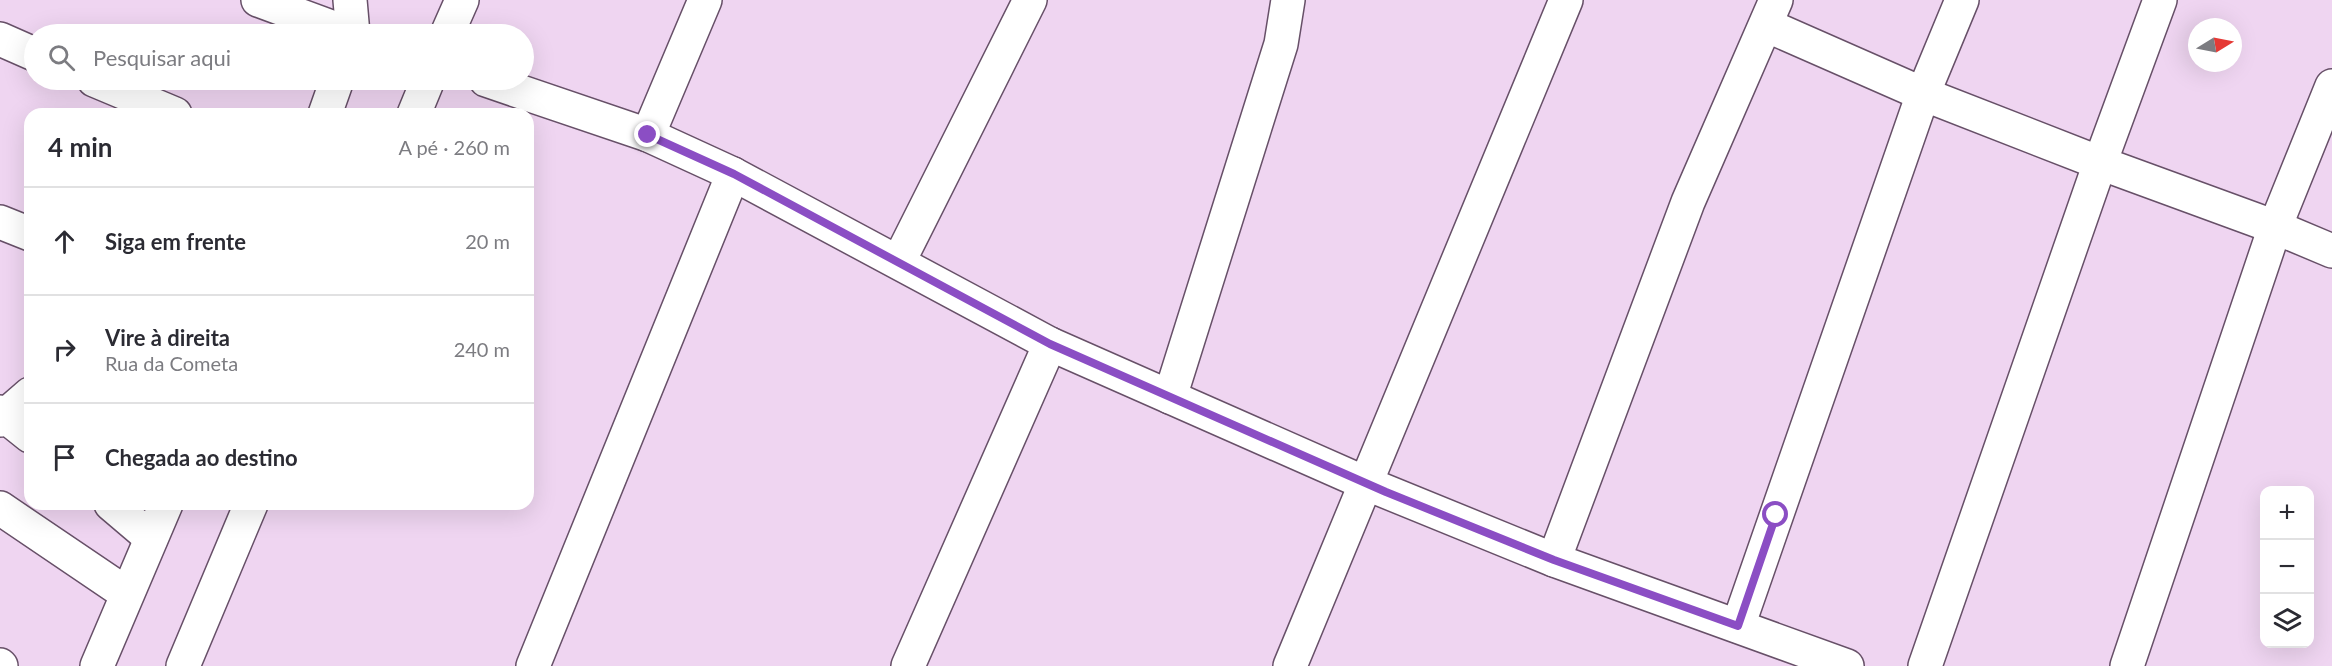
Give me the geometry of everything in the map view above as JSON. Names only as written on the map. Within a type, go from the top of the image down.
[{"type":"street","points":[[258,0],[324,24]]},
{"type":"street","points":[[350,0],[351,24]]},
{"type":"street","points":[[451,24],[462,0]]},
{"type":"street","points":[[648,135],[705,0]]},
{"type":"street","points":[[899,261],[1030,0]]},
{"type":"street","points":[[1170,397],[1281,44],[1288,0]]},
{"type":"street","points":[[1290,666],[1566,0]]},
{"type":"street","points":[[1738,626],[1923,94],[1962,0]]},
{"type":"street","points":[[1925,666],[2100,163],[2160,0]]},
{"type":"street","points":[[1554,560],[1688,202],[1771,13],[1923,94],[2100,163],[2275,227],[2332,251]]},
{"type":"street","points":[[0,39],[24,50]]},
{"type":"street","points":[[2127,666],[2275,227],[2332,86]]},
{"type":"street","points":[[116,90],[156,108]]},
{"type":"street","points":[[327,108],[333,90]]},
{"type":"street","points":[[416,108],[424,90]]},
{"type":"street","points":[[515,90],[648,135],[734,174],[1050,344],[1365,483],[1554,560],[1847,666]]},
{"type":"street","points":[[533,666],[734,174]]},
{"type":"street","points":[[0,222],[24,232]]},
{"type":"street","points":[[908,666],[1050,344]]},
{"type":"street","points":[[24,399],[2,416],[24,432]]},
{"type":"street","points":[[0,508],[127,594]]},
{"type":"street","points":[[118,510],[151,538]]},
{"type":"street","points":[[97,666],[163,510]]},
{"type":"street","points":[[183,666],[248,510]]},
{"type":"route","points":[[648,135],[734,174],[1050,344],[1386,492],[1554,560],[1738,626],[1776,515]]}]
